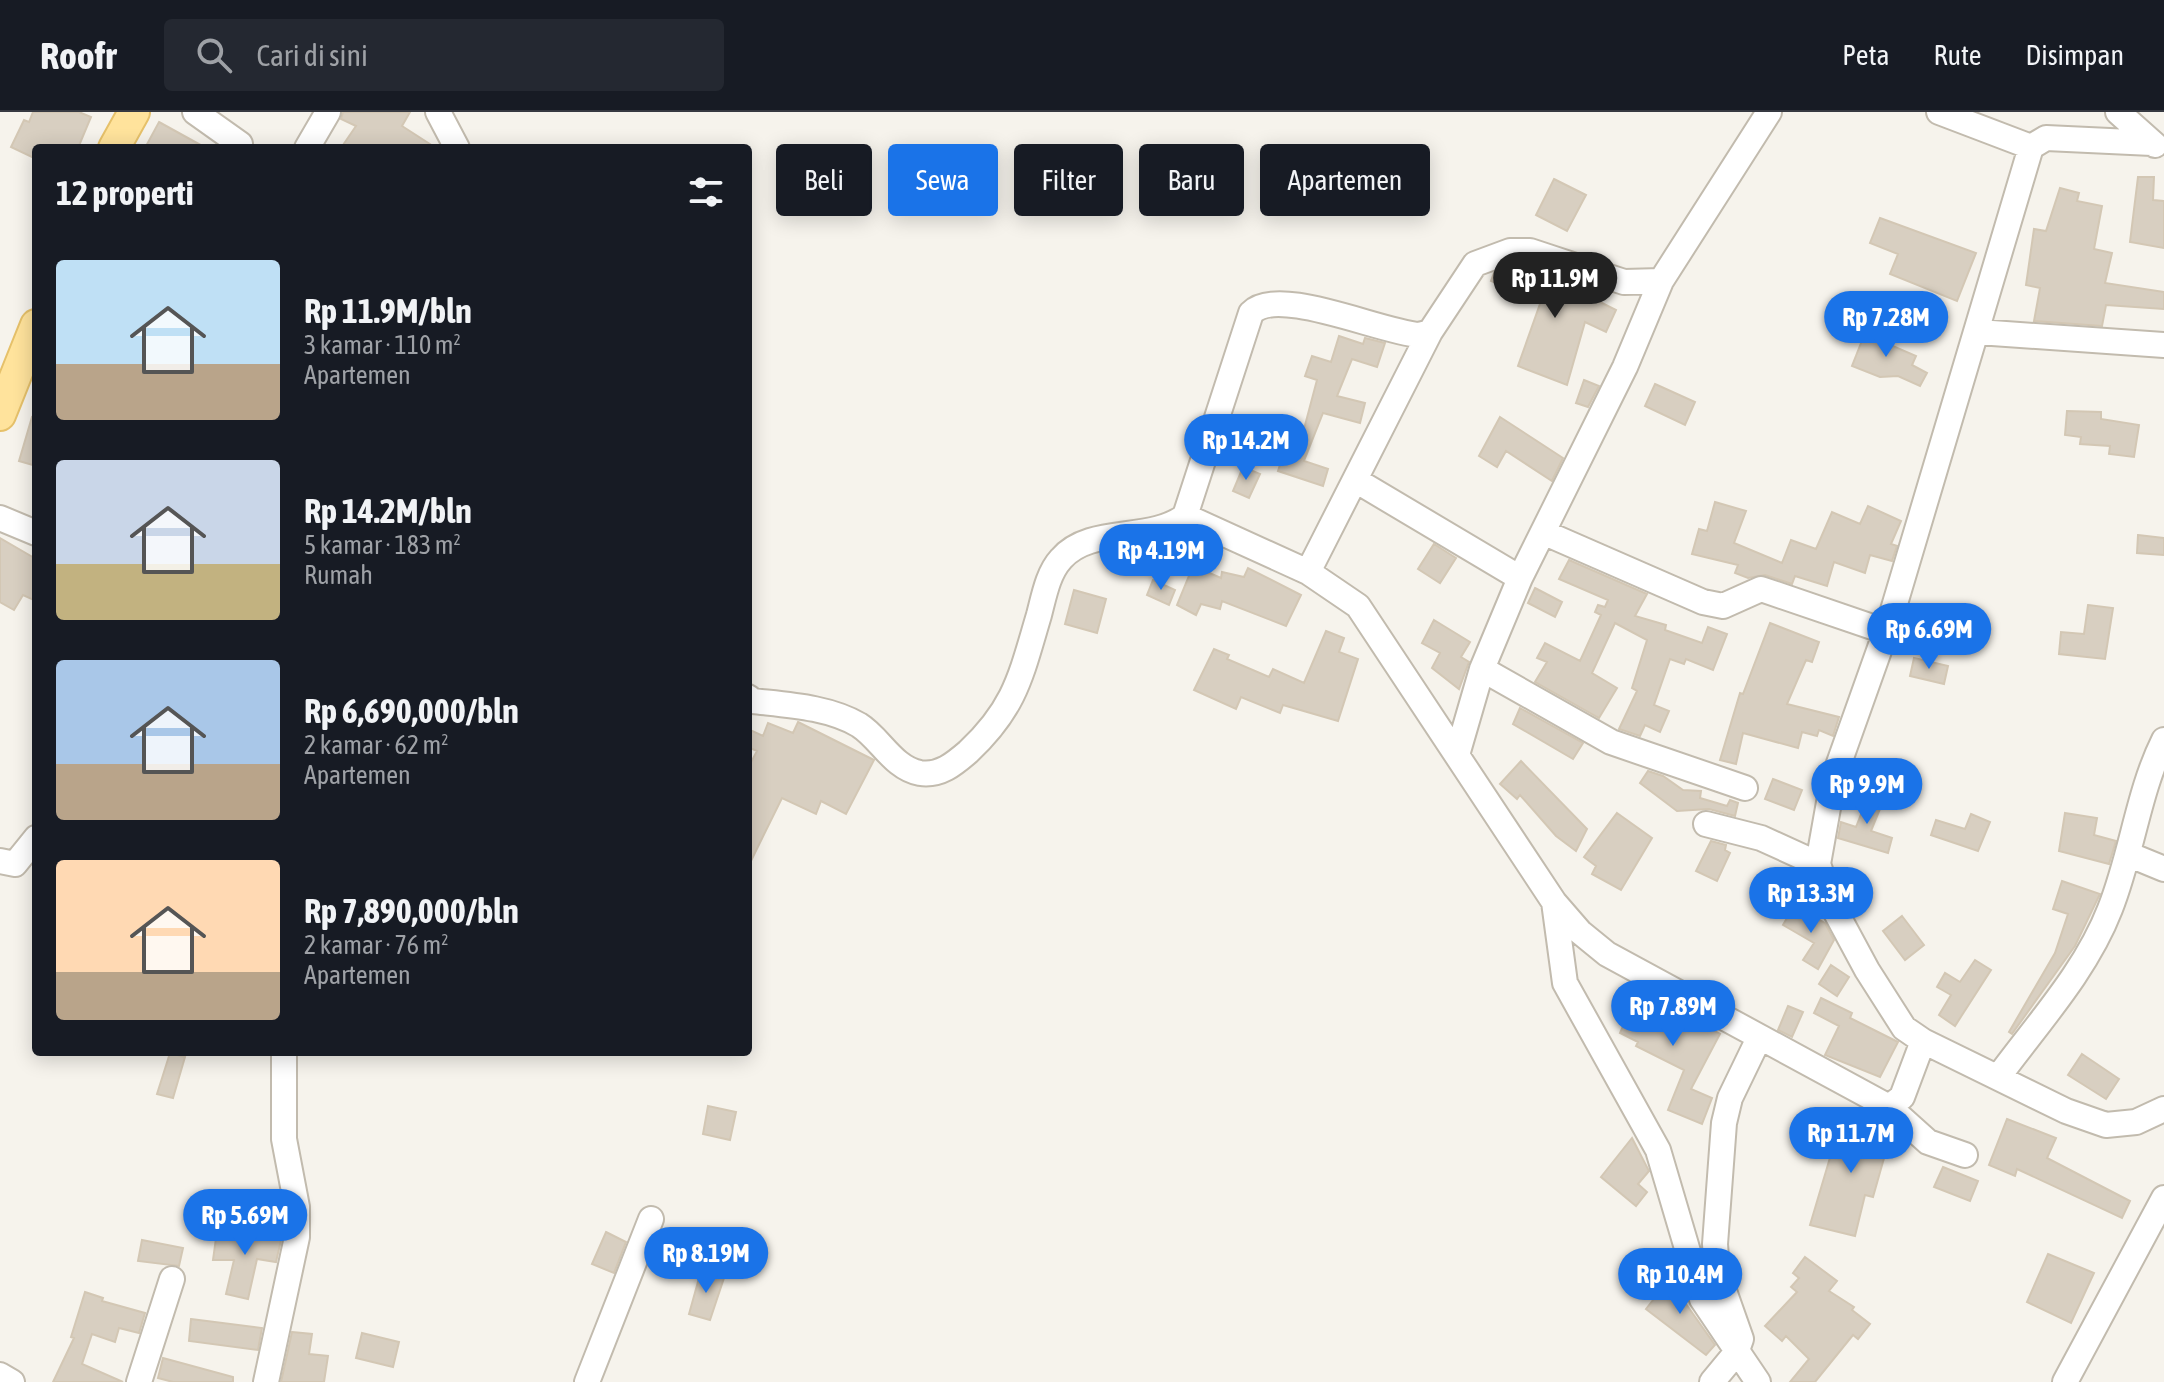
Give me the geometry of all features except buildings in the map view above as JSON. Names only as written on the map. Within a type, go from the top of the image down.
[{"type":"main road","points":[[116,144],[134,112]]},
{"type":"main road","points":[[0,415],[8,372],[32,332]]},
{"type":"street","points":[[195,112],[240,144]]},
{"type":"street","points":[[309,144],[328,112]]},
{"type":"street","points":[[438,112],[455,144]]},
{"type":"street","points":[[1457,755],[1482,669],[1520,578],[1625,367],[1661,281],[1769,112]]},
{"type":"street","points":[[1939,112],[2031,147]]},
{"type":"street","points":[[2118,112],[2158,146]]},
{"type":"street","points":[[2158,146],[2046,138],[2031,147],[1887,632],[1833,780],[1818,864],[1832,905],[1867,970],[1904,1028],[1923,1041],[2066,1111],[2106,1125],[2136,1122],[2164,1109]]},
{"type":"street","points":[[1308,572],[1357,481],[1430,332],[1475,264],[1510,251],[1530,251],[1624,282],[1661,281]]},
{"type":"street","points":[[752,700],[846,718],[862,727],[902,766],[920,773],[938,772],[952,766],[1003,716],[1020,678],[1049,579],[1060,559],[1076,547],[1159,530],[1185,516],[1251,313],[1259,305],[1284,302],[1409,334],[1430,332]]},
{"type":"street","points":[[1978,332],[2164,345]]},
{"type":"street","points":[[1357,481],[1520,578]]},
{"type":"street","points":[[1185,516],[1308,572],[1358,606],[1554,902],[1580,932],[1607,954],[1889,1107],[1928,1142],[1965,1155]]},
{"type":"street","points":[[0,518],[32,531]]},
{"type":"street","points":[[1545,533],[1703,602],[1723,606],[1761,589],[1887,632]]},
{"type":"street","points":[[1482,669],[1611,742],[1745,788]]},
{"type":"street","points":[[1999,1076],[2096,941],[2130,855],[2154,760],[2164,740]]},
{"type":"street","points":[[1706,824],[1761,838],[1818,864]]},
{"type":"street","points":[[0,861],[15,864],[32,851]]},
{"type":"street","points":[[2130,855],[2164,869]]},
{"type":"street","points":[[1554,902],[1565,983],[1658,1150],[1702,1299],[1758,1382]]},
{"type":"street","points":[[1712,1382],[1736,1353],[1741,1339],[1720,1284],[1715,1244],[1724,1123],[1730,1098],[1759,1038]]},
{"type":"street","points":[[1889,1107],[1902,1097],[1923,1041]]},
{"type":"street","points":[[266,1382],[297,1237],[297,1207],[284,1139],[284,1056]]},
{"type":"street","points":[[2065,1382],[2164,1198]]},
{"type":"street","points":[[587,1382],[651,1219]]},
{"type":"street","points":[[139,1382],[172,1279]]},
{"type":"street","points":[[0,1375],[12,1382]]}]
